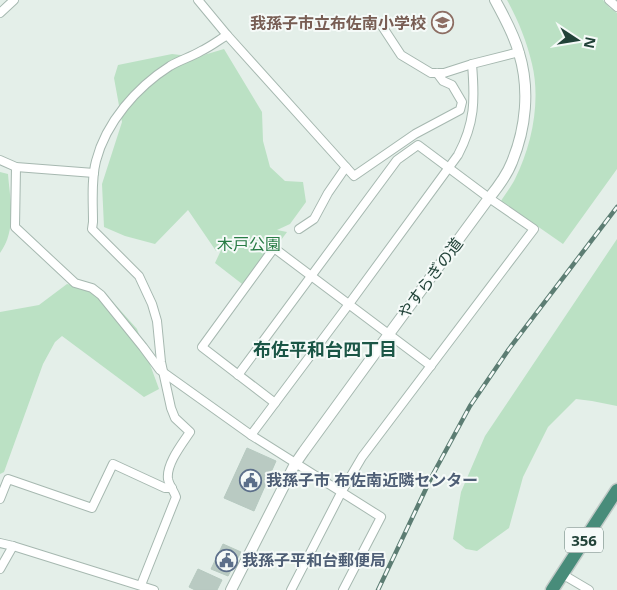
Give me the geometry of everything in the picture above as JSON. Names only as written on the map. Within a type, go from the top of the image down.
[{"type":"highway","name":"356","points":[[552,590],[617,490]]},
{"type":"street","points":[[0,13],[14,0]]},
{"type":"street","points":[[198,0],[227,35],[354,176],[415,134],[460,110],[462,102],[457,93],[452,85],[442,81],[437,73]]},
{"type":"street","name":"やすらぎの道","points":[[231,590],[295,464],[490,198],[512,164],[521,137],[525,111],[523,70],[519,52],[509,26],[495,0]]},
{"type":"street","points":[[380,23],[401,55],[431,73],[444,73],[519,52]]},
{"type":"street","points":[[141,585],[176,497],[169,480],[168,472],[170,465],[190,432],[175,418],[171,408],[161,362],[157,321],[144,285],[139,276],[92,229],[96,160],[103,140],[121,110],[146,83],[171,66],[203,51],[227,35]]},
{"type":"street","points":[[251,435],[449,168],[461,149],[470,127],[474,104],[472,64]]},
{"type":"street","points":[[238,375],[397,160],[418,145],[534,228],[362,457],[342,491],[291,590]]},
{"type":"street","points":[[0,160],[16,167],[94,173]]},
{"type":"street","points":[[16,167],[15,227],[75,283],[92,288],[101,294],[160,370],[251,435],[381,517],[343,590]]},
{"type":"street","points":[[299,229],[314,219],[328,193],[346,168]]},
{"type":"street","points":[[275,403],[202,347],[274,248],[431,366]]},
{"type":"street","points":[[0,499],[8,479],[92,508],[113,464],[165,488],[172,488]]},
{"type":"street","points":[[0,543],[154,590]]},
{"type":"street","points":[[0,569],[13,546]]},
{"type":"street","points":[[562,574],[589,590]]},
{"type":"green space","points":[[507,0],[603,0],[617,13],[617,169],[563,244],[501,201],[515,179],[526,152],[533,123],[536,93],[535,78],[528,48]]},
{"type":"green space","name":"木戸公園","points":[[224,49],[262,112],[263,141],[270,167],[285,181],[303,182],[306,202],[290,224],[277,230],[287,232],[246,287],[215,263],[222,248],[216,251],[188,210],[155,244],[125,236],[104,227],[102,184],[122,122],[114,78],[118,65],[172,54],[197,57]]},
{"type":"green space","points":[[0,172],[8,174],[11,225],[9,235],[0,253]]},
{"type":"green space","points":[[617,239],[617,406],[576,399],[548,427],[523,477],[509,528],[477,551],[466,549],[453,539],[461,492],[485,436]]},
{"type":"green space","points":[[67,284],[104,292],[137,329],[159,389],[144,397],[62,336],[55,342],[43,364],[4,472],[0,474],[0,312],[39,305]]},
{"type":"building","name":"我孫子市 布佐南近隣センター","points":[[247,448],[276,461],[254,511],[224,498]]},
{"type":"building","points":[[223,544],[241,552],[228,576],[211,569]]},
{"type":"building","points":[[198,569],[222,580],[217,590],[195,590],[189,587]]},
{"type":"railway","points":[[378,590],[432,476],[470,406],[509,349],[617,207]]},
{"type":"place","name":"我孫子市立布佐南小学校","points":[[442,23]]},
{"type":"place","name":"我孫子市 布佐南近隣センター","points":[[250,480]]},
{"type":"place","name":"我孫子平和台郵便局","points":[[226,560]]},
{"type":"district","name":"布佐平和台四丁目","points":[[325,349]]}]
